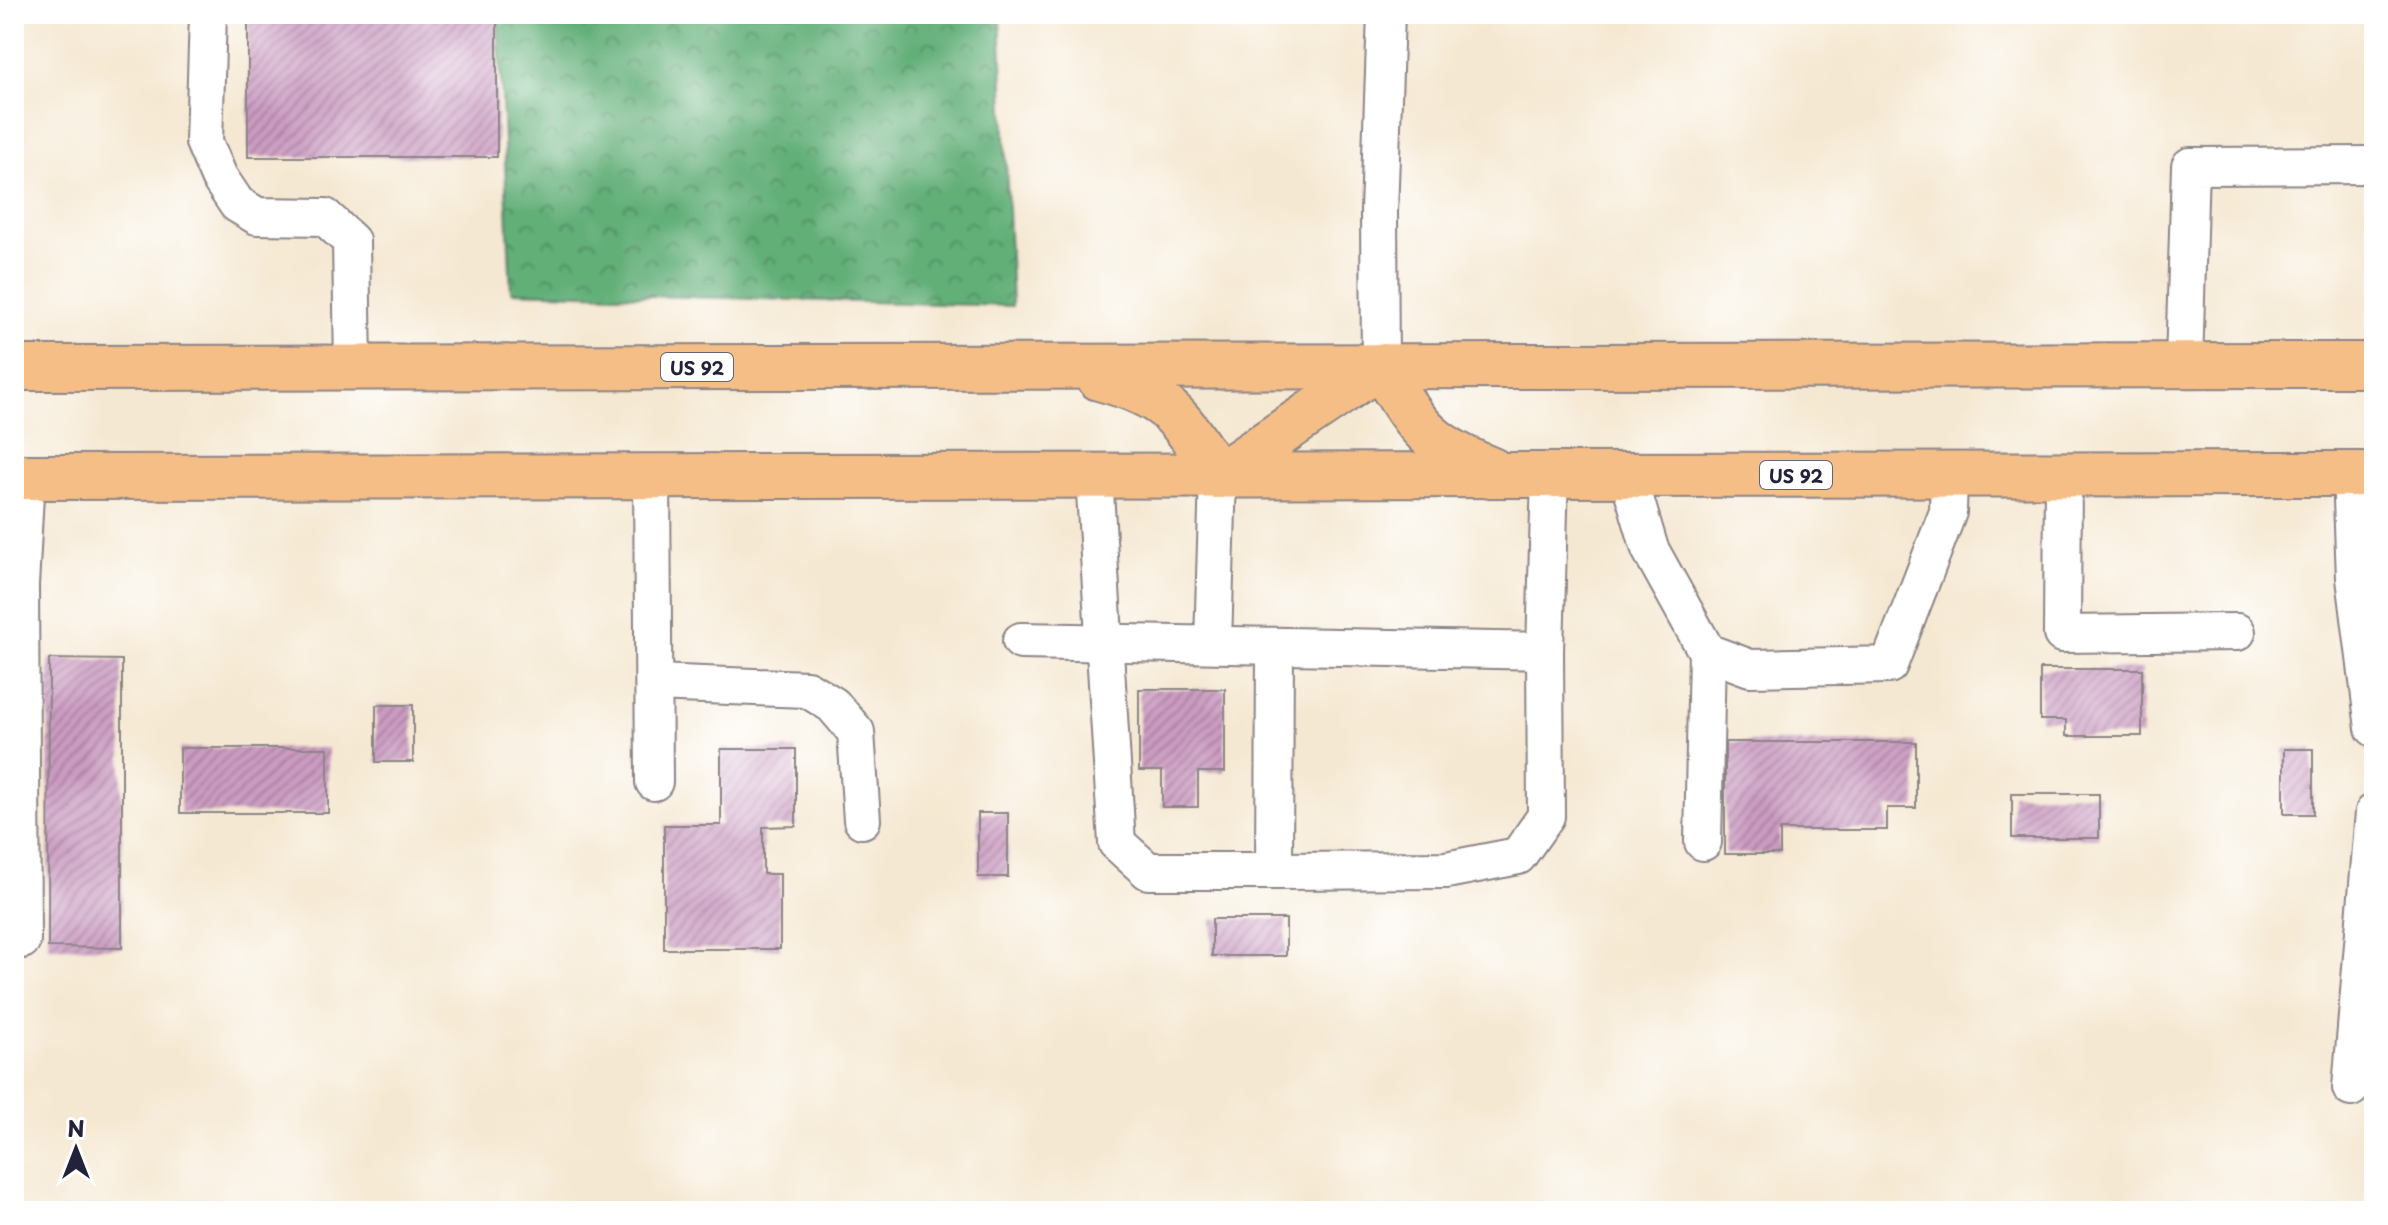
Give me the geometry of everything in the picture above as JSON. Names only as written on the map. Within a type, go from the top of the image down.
[{"type":"main road","name":"US 92","points":[[14,368],[2374,365]]},
{"type":"main road","points":[[1058,367],[1137,388],[1159,399],[1187,428],[1218,476],[1380,366],[1419,428],[1451,454],[1505,475]]},
{"type":"main road","name":"US 92","points":[[20,477],[2363,474]]},
{"type":"lane","points":[[208,14],[204,142],[219,177],[237,204],[257,216],[325,217],[351,241],[353,368]]},
{"type":"lane","points":[[1380,366],[1379,212],[1386,14]]},
{"type":"lane","points":[[2184,365],[2190,166],[2374,165]]},
{"type":"lane","points":[[2363,474],[2355,578],[2374,728]]},
{"type":"lane","points":[[1094,476],[1117,843],[1148,871],[1274,871],[1446,870],[1518,856],[1546,816],[1545,651],[1550,475]]},
{"type":"lane","points":[[1628,475],[1650,549],[1707,652],[1703,842]]},
{"type":"lane","points":[[1707,652],[1750,668],[1889,665],[1948,512],[1949,475]]},
{"type":"lane","points":[[2063,475],[2062,634],[2237,632]]},
{"type":"lane","points":[[652,476],[654,782]]},
{"type":"lane","points":[[1213,644],[1218,476]]},
{"type":"lane","points":[[20,477],[22,940]]},
{"type":"lane","points":[[1021,641],[1545,651]]},
{"type":"lane","points":[[1274,871],[1275,646]]},
{"type":"lane","points":[[654,683],[807,689],[833,705],[856,732],[862,820]]},
{"type":"lane","points":[[2351,1088],[2374,812]]},
{"type":"green space","points":[[498,14],[1000,14],[1012,306],[511,292]]},
{"type":"building","points":[[248,14],[497,14],[497,157],[248,157]]},
{"type":"building","points":[[49,659],[122,660],[122,948],[48,947]]},
{"type":"building","points":[[2040,669],[2142,669],[2142,736],[2066,736],[2066,720],[2040,720]]},
{"type":"building","points":[[1139,689],[1225,689],[1225,772],[1198,772],[1198,807],[1162,807],[1162,771],[1139,771]]},
{"type":"building","points":[[376,705],[413,705],[413,762],[376,762]]},
{"type":"building","points":[[1725,742],[1916,742],[1916,808],[1887,808],[1887,830],[1780,830],[1780,854],[1725,854]]},
{"type":"building","points":[[180,748],[328,748],[328,813],[180,813]]},
{"type":"building","points":[[721,749],[796,749],[796,826],[763,827],[763,874],[780,874],[780,949],[664,949],[664,825],[721,825]]},
{"type":"building","points":[[2284,749],[2313,749],[2313,814],[2284,814]]},
{"type":"building","points":[[2012,794],[2099,794],[2099,838],[2012,838]]},
{"type":"building","points":[[978,813],[1008,813],[1008,877],[978,877]]},
{"type":"building","points":[[1212,919],[1286,919],[1286,956],[1212,956]]}]
